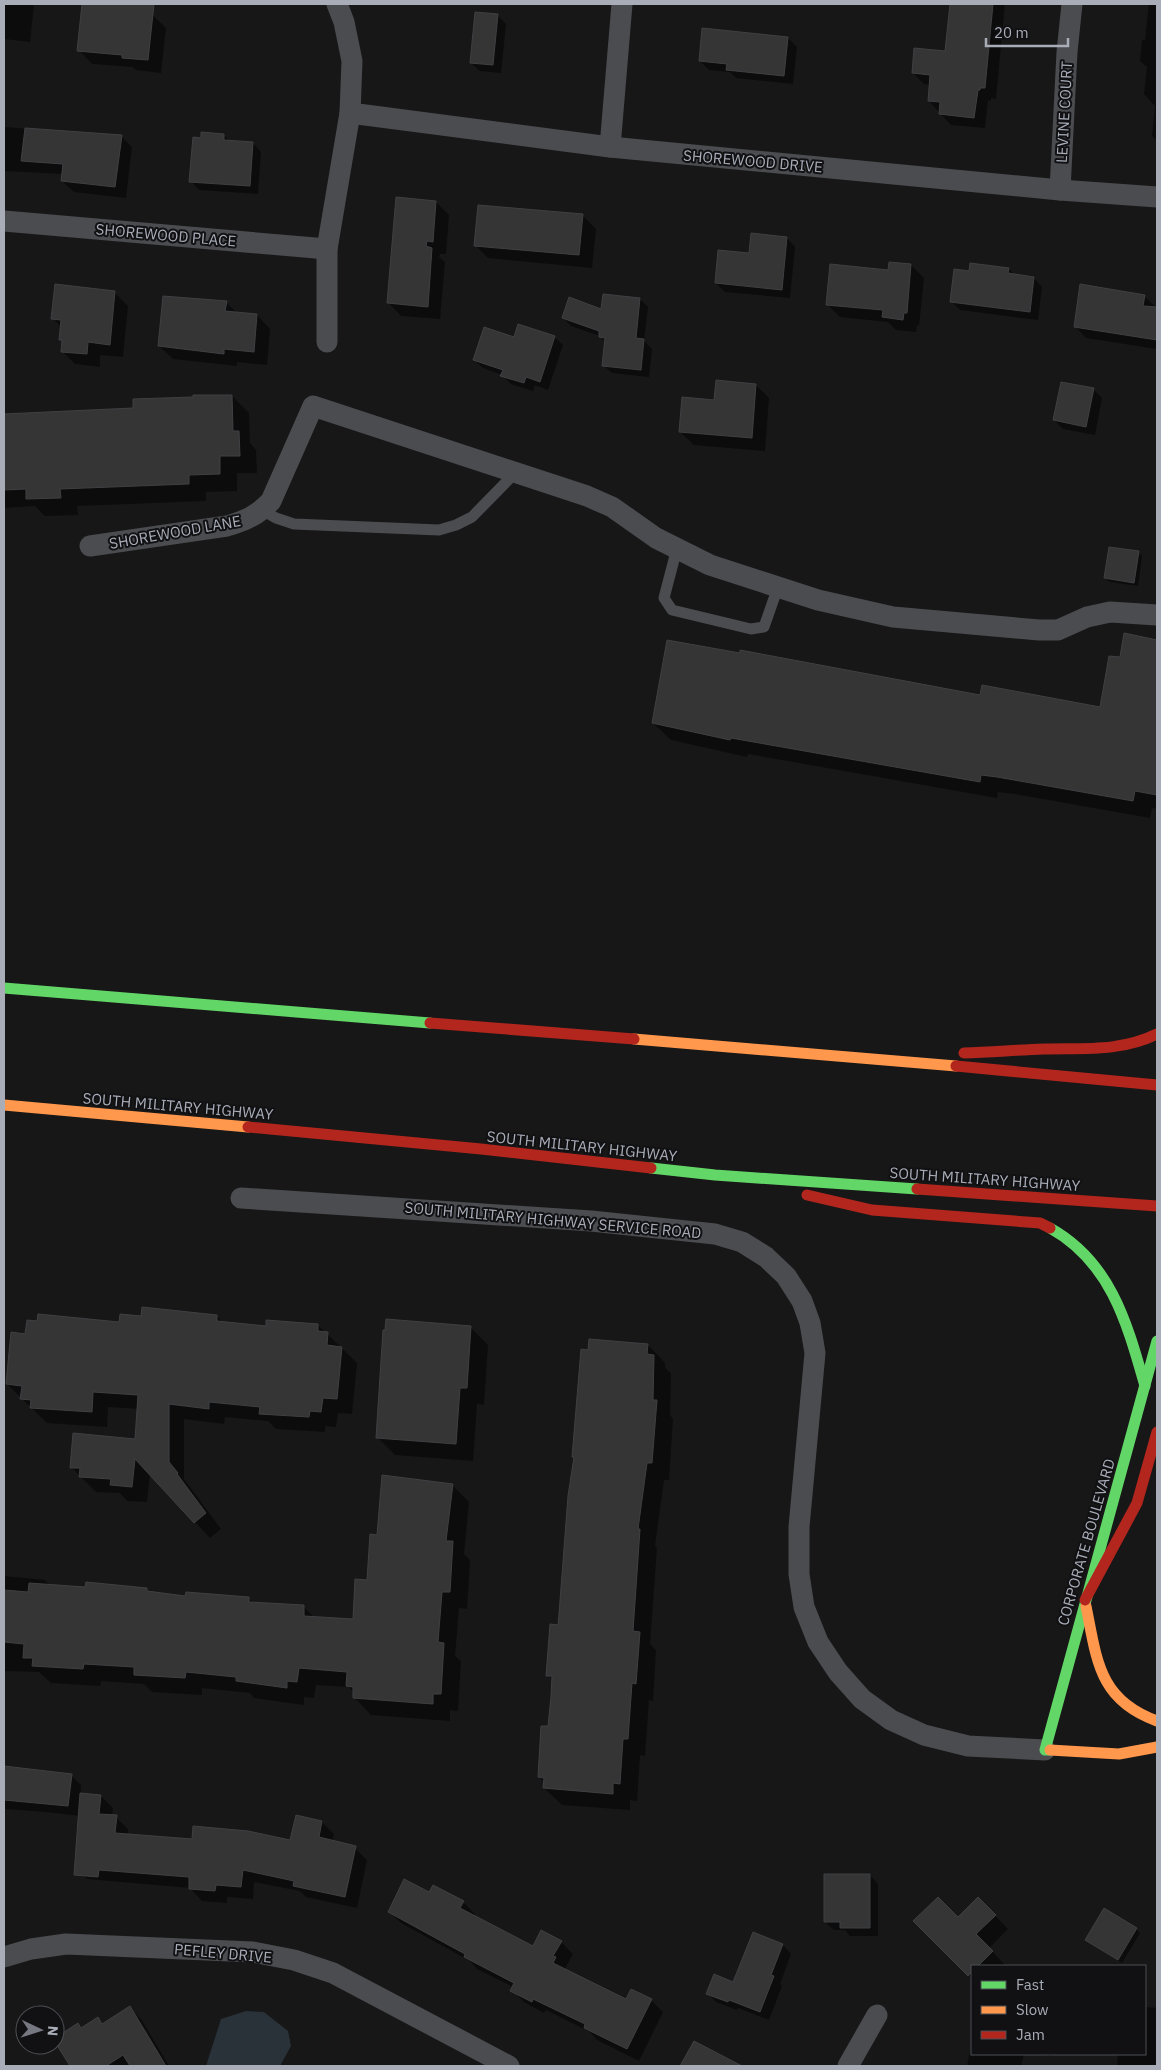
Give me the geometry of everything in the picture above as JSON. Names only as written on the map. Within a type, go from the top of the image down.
[{"type":"main road","points":[[4,988],[865,1058],[1157,1085]]},
{"type":"main road","points":[[865,1058],[1044,1049],[1106,1050],[1143,1042],[1157,1034]]},
{"type":"main road","name":"SOUTH MILITARY HIGHWAY","points":[[5,1106],[480,1149],[715,1175],[1157,1206]]},
{"type":"main road","points":[[715,1175],[872,1210],[1040,1223],[1060,1232],[1101,1271],[1117,1299],[1129,1329],[1145,1386]]},
{"type":"main road","name":"CORPORATE BOULEVARD","points":[[1045,1750],[1157,1341]]},
{"type":"main road","points":[[1157,1432],[1137,1503],[1085,1600],[1099,1665],[1110,1689],[1125,1707],[1145,1718],[1157,1721]]},
{"type":"main road","name":"SOUTH MILITARY HIGHWAY SERVICE ROAD","points":[[1045,1750],[1119,1754],[1157,1748]]},
{"type":"street","points":[[327,342],[328,249],[350,113],[352,61],[344,22],[337,4]]},
{"type":"street","points":[[610,147],[622,4]]},
{"type":"street","name":"LEVINE COURT","points":[[1060,190],[1067,52],[1072,4]]},
{"type":"street","name":"SHOREWOOD DRIVE","points":[[350,113],[610,147],[1060,190],[1157,197]]},
{"type":"street","name":"SHOREWOOD PLACE","points":[[4,221],[328,249]]},
{"type":"street","name":"SHOREWOOD LANE","points":[[90,546],[227,526],[246,520],[262,510],[271,501],[313,406],[515,473]]},
{"type":"street","points":[[515,473],[586,496],[612,507],[656,538],[710,565],[818,600],[893,617],[1058,630],[1087,617],[1110,612],[1157,615]]},
{"type":"street","name":"SOUTH MILITARY HIGHWAY SERVICE ROAD","points":[[241,1198],[591,1221],[715,1234],[742,1242],[766,1257],[786,1276],[802,1301],[810,1323],[815,1353],[799,1527],[799,1574],[804,1607],[818,1642],[838,1672],[862,1699],[891,1720],[924,1735],[968,1746],[1045,1750]]},
{"type":"street","name":"PEFLEY DRIVE","points":[[4,1957],[30,1949],[66,1944],[253,1952],[294,1960],[333,1973],[510,2066]]},
{"type":"street","points":[[848,2066],[877,2015]]},
{"type":"lane","points":[[262,510],[276,518],[294,524],[439,530],[456,525],[472,517],[515,473]]},
{"type":"lane","points":[[677,548],[664,598],[672,610],[751,629],[764,627],[778,587]]},
{"type":"shaded area","points":[[246,2011],[264,2012],[288,2031],[291,2046],[280,2066],[206,2066],[221,2019]]},
{"type":"building","points":[[82,4],[154,4],[148,60],[122,58],[122,55],[77,51]]},
{"type":"building","points":[[950,4],[993,4],[985,88],[978,90],[974,118],[939,114],[940,102],[928,101],[930,75],[912,73],[914,48],[945,51]]},
{"type":"building","points":[[475,12],[498,14],[493,65],[470,63]]},
{"type":"building","points":[[702,28],[788,37],[784,76],[726,70],[727,64],[699,61]]},
{"type":"building","points":[[25,128],[122,135],[115,187],[61,181],[63,164],[21,161]]},
{"type":"building","points":[[201,132],[224,134],[224,140],[253,142],[250,186],[189,182],[193,137],[201,138]]},
{"type":"building","points":[[396,197],[436,201],[433,242],[427,241],[426,246],[432,248],[428,307],[387,303]]},
{"type":"building","points":[[478,205],[583,214],[579,255],[474,246]]},
{"type":"building","points":[[751,233],[787,237],[782,290],[715,283],[718,250],[749,253]]},
{"type":"building","points":[[889,262],[911,264],[907,313],[904,313],[903,320],[882,317],[883,310],[826,305],[830,264],[888,270]]},
{"type":"building","points":[[970,263],[1009,268],[1008,273],[1034,277],[1030,312],[950,302],[954,269],[969,271]]},
{"type":"building","points":[[55,284],[115,291],[110,345],[88,342],[87,354],[61,352],[62,340],[59,340],[61,320],[51,319]]},
{"type":"building","points":[[1080,284],[1145,295],[1143,306],[1157,307],[1157,340],[1074,327]]},
{"type":"building","points":[[603,294],[640,298],[636,338],[644,339],[641,370],[602,366],[605,338],[599,337],[599,331],[562,318],[569,297],[601,309]]},
{"type":"building","points":[[163,296],[227,301],[225,311],[257,314],[254,352],[224,349],[224,354],[158,346]]},
{"type":"building","points":[[518,324],[555,336],[540,382],[526,377],[524,383],[500,376],[503,370],[473,360],[484,327],[514,337]]},
{"type":"building","points":[[716,380],[756,384],[752,438],[679,432],[682,397],[714,400]]},
{"type":"building","points":[[1061,382],[1094,388],[1086,427],[1053,420]]},
{"type":"building","points":[[193,395],[232,395],[233,431],[239,431],[240,456],[220,456],[220,474],[189,475],[189,484],[60,489],[61,498],[26,499],[26,489],[4,490],[4,414],[133,408],[133,399],[193,397]]},
{"type":"building","points":[[1109,547],[1139,551],[1134,583],[1104,578]]},
{"type":"building","points":[[1124,633],[1157,640],[1157,795],[1135,791],[1133,801],[981,775],[980,782],[731,738],[730,740],[652,723],[667,640],[740,653],[740,650],[980,695],[982,685],[1100,707],[1109,656],[1120,657]]},
{"type":"building","points":[[142,1307],[217,1315],[217,1321],[266,1326],[266,1320],[318,1324],[318,1331],[328,1332],[327,1345],[342,1347],[337,1399],[323,1398],[321,1412],[310,1411],[309,1417],[259,1414],[260,1407],[209,1402],[209,1409],[169,1404],[169,1462],[206,1513],[194,1523],[135,1459],[132,1487],[110,1485],[111,1479],[79,1477],[80,1468],[70,1468],[73,1433],[135,1439],[138,1395],[93,1392],[92,1412],[30,1408],[31,1400],[20,1399],[22,1386],[6,1384],[11,1332],[25,1334],[27,1320],[37,1321],[38,1314],[119,1322],[120,1314],[141,1316]]},
{"type":"building","points":[[386,1319],[471,1326],[467,1388],[460,1388],[456,1444],[376,1438],[383,1330],[385,1330]]},
{"type":"building","points":[[589,1339],[648,1344],[647,1354],[654,1355],[653,1400],[657,1400],[652,1463],[647,1463],[638,1529],[640,1529],[633,1631],[640,1632],[636,1684],[632,1683],[628,1739],[623,1739],[620,1784],[613,1783],[613,1794],[543,1788],[544,1778],[538,1777],[541,1726],[548,1726],[551,1697],[552,1676],[546,1676],[550,1624],[558,1625],[568,1496],[574,1457],[572,1457],[581,1349],[588,1350]]},
{"type":"building","points":[[382,1475],[453,1484],[446,1541],[453,1541],[450,1592],[442,1592],[438,1642],[444,1643],[441,1694],[433,1694],[433,1704],[353,1698],[353,1687],[346,1686],[347,1672],[299,1668],[297,1682],[287,1681],[287,1688],[236,1681],[236,1677],[186,1672],[185,1678],[134,1675],[134,1667],[84,1664],[83,1669],[32,1666],[33,1658],[23,1658],[24,1644],[4,1642],[4,1590],[28,1592],[29,1583],[85,1587],[86,1582],[147,1588],[147,1591],[185,1596],[186,1592],[249,1597],[249,1602],[304,1605],[304,1616],[353,1619],[355,1579],[367,1580],[370,1534],[377,1535]]},
{"type":"building","points":[[4,1766],[72,1774],[68,1806],[4,1800]]},
{"type":"building","points":[[80,1793],[101,1795],[99,1814],[117,1815],[115,1833],[192,1839],[193,1826],[248,1831],[290,1840],[296,1815],[322,1821],[319,1837],[356,1846],[345,1897],[293,1886],[294,1881],[243,1870],[241,1887],[216,1885],[215,1891],[189,1889],[189,1877],[99,1870],[98,1877],[74,1875]]},
{"type":"building","points":[[824,1874],[870,1874],[870,1928],[840,1928],[840,1922],[824,1922]]},
{"type":"building","points":[[404,1879],[429,1892],[433,1885],[464,1901],[460,1908],[533,1946],[541,1930],[562,1941],[553,1956],[556,1957],[553,1963],[626,1999],[631,1989],[652,1999],[627,2049],[584,2028],[585,2024],[533,1999],[532,2002],[510,1991],[514,1983],[464,1957],[465,1954],[388,1912]]},
{"type":"building","points":[[938,1897],[958,1917],[978,1897],[996,1915],[976,1934],[993,1951],[979,1965],[971,1965],[971,1973],[968,1976],[913,1921]]},
{"type":"building","points":[[1104,1908],[1137,1928],[1118,1960],[1085,1940]]},
{"type":"building","points":[[753,1932],[783,1944],[771,1975],[774,1976],[760,2012],[729,2000],[728,2002],[706,1994],[714,1974],[733,1982]]},
{"type":"building","points":[[130,2006],[166,2066],[130,2066],[123,2055],[106,2066],[70,2066],[63,2055],[65,2055],[65,2031],[78,2023],[81,2028],[98,2017],[102,2024]]},
{"type":"building","points":[[694,2041],[742,2066],[680,2066]]},
{"type":"traffic: fast","points":[[4,988],[430,1023]]},
{"type":"traffic: fast","points":[[651,1168],[715,1175],[917,1189]]},
{"type":"traffic: fast","points":[[1050,1228],[1071,1242],[1088,1258],[1102,1276],[1114,1296],[1123,1317],[1145,1386]]},
{"type":"traffic: fast","points":[[1050,1750],[1045,1750],[1157,1341]]},
{"type":"traffic: slow","points":[[634,1039],[956,1066]]},
{"type":"traffic: slow","points":[[4,1105],[248,1127]]},
{"type":"traffic: slow","points":[[1086,1606],[1098,1661],[1112,1690],[1123,1702],[1157,1721]]},
{"type":"traffic: slow","points":[[1050,1750],[1119,1754],[1157,1747]]},
{"type":"traffic: jam","points":[[430,1023],[634,1039]]},
{"type":"traffic: jam","points":[[964,1053],[1102,1048],[1129,1044],[1157,1034]]},
{"type":"traffic: jam","points":[[956,1066],[1157,1085]]},
{"type":"traffic: jam","points":[[248,1127],[481,1149],[651,1168]]},
{"type":"traffic: jam","points":[[917,1189],[1157,1206]]},
{"type":"traffic: jam","points":[[807,1195],[872,1210],[1040,1223],[1050,1228]]},
{"type":"traffic: jam","points":[[1085,1600],[1137,1503],[1157,1432]]}]
